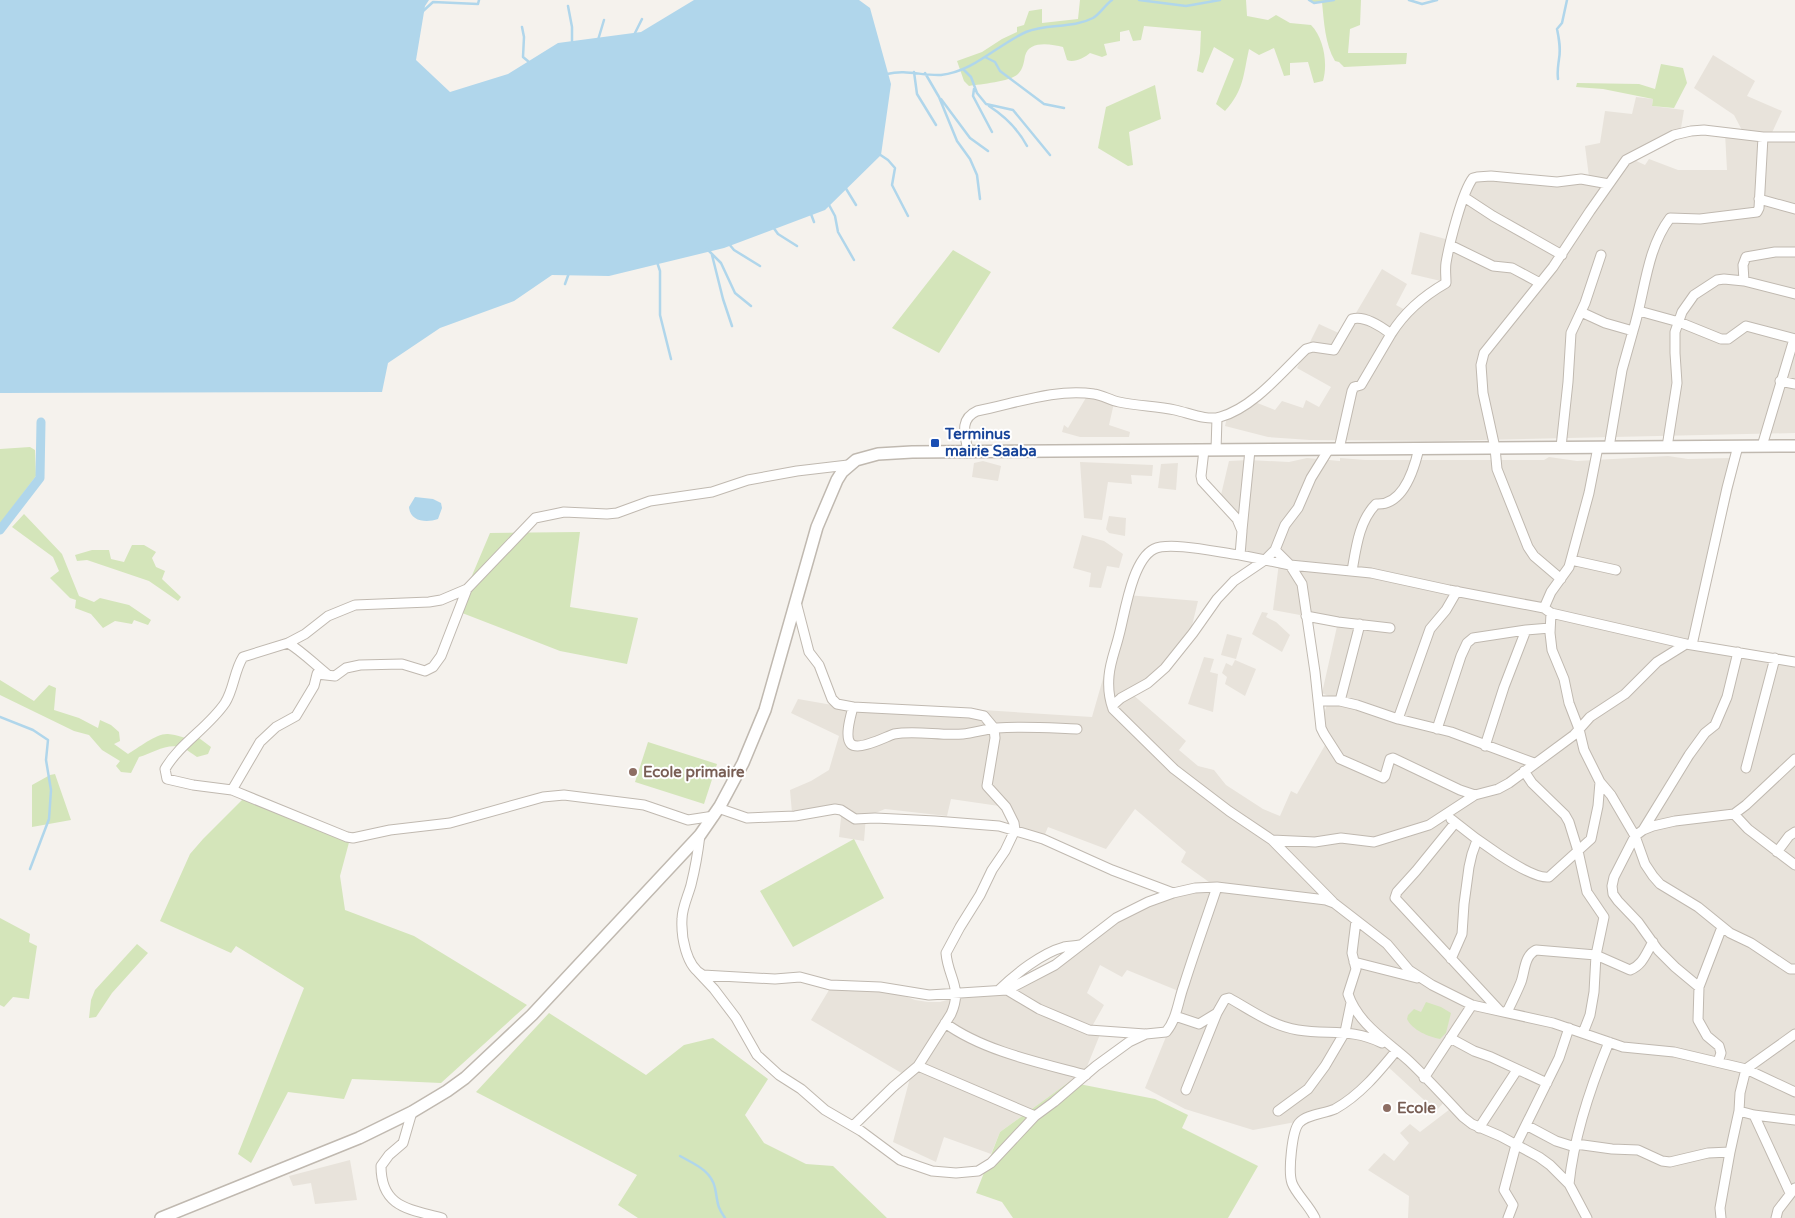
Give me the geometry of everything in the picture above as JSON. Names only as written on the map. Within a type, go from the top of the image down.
[{"type":"street","points":[[1561,580],[1534,556],[1528,546],[1497,469],[1483,393],[1482,361],[1484,353],[1562,255],[1626,160],[1680,134],[1691,131],[1704,130],[1763,137],[1795,137]]},
{"type":"street","points":[[1763,137],[1759,208],[1755,213],[1700,219],[1670,218],[1655,248],[1642,289],[1639,311],[1622,370],[1604,447],[1589,493],[1568,571],[1551,592],[1548,611],[1552,650],[1564,679],[1568,703],[1579,729],[1584,750],[1600,782],[1639,833],[1645,864],[1653,876],[1660,884],[1698,907],[1730,933],[1752,943],[1790,968],[1795,969]]},
{"type":"street","points":[[1112,706],[1148,683],[1165,668],[1223,593],[1240,576],[1265,560],[1275,550],[1285,525],[1300,503],[1311,478],[1334,449],[1352,391],[1361,385],[1402,318],[1433,290],[1446,283],[1446,266],[1450,245],[1464,197],[1471,182],[1477,177],[1500,177],[1542,181],[1581,179],[1609,184]]},
{"type":"street","points":[[1464,197],[1493,216],[1562,255]]},
{"type":"street","points":[[1759,199],[1795,209]]},
{"type":"street","points":[[1450,245],[1493,266],[1512,268],[1540,284]]},
{"type":"street","points":[[1744,281],[1743,265],[1746,257],[1775,252],[1795,252]]},
{"type":"street","points":[[1561,448],[1568,382],[1570,333],[1581,312],[1601,255]]},
{"type":"street","points":[[1667,447],[1677,383],[1674,353],[1675,332],[1687,303],[1701,290],[1717,280],[1724,279],[1744,281],[1795,294]]},
{"type":"street","points":[[1639,311],[1679,322],[1721,339],[1728,338],[1746,326],[1795,339],[1780,381],[1762,446]]},
{"type":"street","points":[[1581,312],[1605,323],[1633,331]]},
{"type":"street","points":[[968,451],[965,422],[968,416],[977,411],[1057,395],[1095,394],[1117,402],[1217,418],[1236,410],[1252,400],[1306,349],[1313,347],[1334,350],[1352,319],[1360,318],[1391,334]]},
{"type":"street","points":[[1780,381],[1795,384]]},
{"type":"street","points":[[1216,450],[1217,418]]},
{"type":"street","points":[[1272,840],[1316,842],[1341,838],[1374,842],[1428,824],[1475,795],[1502,788],[1574,735],[1590,717],[1625,694],[1657,662],[1689,645],[1738,446]]},
{"type":"street","points":[[161,1218],[342,1145],[412,1112],[447,1091],[465,1078],[505,1042],[607,936],[700,835],[716,812],[754,739],[778,666],[824,508],[836,480],[848,466],[864,457],[894,452],[968,451],[1795,446]]},
{"type":"street","points":[[1352,571],[1356,544],[1370,512],[1376,504],[1390,503],[1396,498],[1412,473],[1419,448]]},
{"type":"street","points":[[1204,450],[1202,481],[1236,517],[1242,531]]},
{"type":"street","points":[[1240,556],[1250,450]]},
{"type":"street","points":[[288,643],[301,651],[316,669],[328,675],[335,676],[346,668],[360,665],[402,664],[420,671],[429,670],[441,656],[467,589],[529,523],[541,516],[564,512],[616,513],[650,500],[712,492],[748,480],[797,471],[848,466]]},
{"type":"street","points":[[1795,662],[1689,645],[1548,611],[1370,573],[1290,565],[1178,546],[1161,546],[1152,550],[1138,567],[1130,589],[1109,674],[1109,698],[1113,709],[1174,769],[1229,811],[1272,840],[1334,903],[1387,944],[1409,970],[1422,979],[1472,1005],[1569,1028],[1623,1047],[1674,1052],[1746,1069],[1795,1092]]},
{"type":"street","points":[[1275,550],[1290,565],[1302,584],[1313,654],[1321,728],[1340,759],[1383,778],[1390,759],[1393,758],[1460,790],[1475,795]]},
{"type":"street","points":[[1571,560],[1616,570]]},
{"type":"street","points":[[467,589],[435,601],[347,607],[328,616],[300,637],[288,643],[243,657],[226,702],[165,769],[167,779],[193,785],[232,790],[347,838],[390,830],[450,823],[555,795],[644,805],[688,820],[716,812],[747,818],[795,816],[841,810],[855,819],[935,820],[999,826],[1043,839],[1112,870],[1173,893]]},
{"type":"street","points":[[1398,719],[1430,630],[1446,610],[1457,591]]},
{"type":"street","points":[[796,602],[809,652],[819,665],[832,699],[837,704],[853,707],[980,714],[984,716],[994,728],[994,748],[986,785],[1006,807],[1014,823],[1015,830],[1006,851],[992,870],[980,895],[946,953],[956,993],[955,1005],[946,1023],[918,1066],[893,1087],[853,1126]]},
{"type":"street","points":[[1306,616],[1390,628]]},
{"type":"street","points":[[1340,701],[1360,624]]},
{"type":"street","points":[[1438,729],[1461,656],[1469,640],[1526,630],[1550,628]]},
{"type":"street","points":[[1485,746],[1504,687],[1526,630]]},
{"type":"street","points":[[300,637],[301,651]]},
{"type":"street","points":[[1699,987],[1675,968],[1613,894],[1612,886],[1614,877],[1639,833],[1689,755],[1705,733],[1715,725],[1727,697],[1738,652]]},
{"type":"street","points":[[1746,768],[1775,658]]},
{"type":"street","points":[[232,790],[260,742],[276,727],[296,716],[314,686],[316,669]]},
{"type":"street","points":[[1318,701],[1340,701],[1357,705],[1398,719],[1468,738],[1534,764]]},
{"type":"street","points":[[853,707],[849,723],[849,741],[852,745],[856,746],[872,743],[894,734],[962,734],[994,728],[1023,727],[1077,729]]},
{"type":"street","points":[[1639,833],[1652,826],[1675,821],[1734,814],[1746,806],[1795,759]]},
{"type":"street","points":[[1524,771],[1532,783],[1569,822],[1587,892],[1604,917],[1596,954],[1594,992],[1590,1015],[1583,1034]]},
{"type":"street","points":[[1445,815],[1511,862],[1542,877],[1549,877],[1587,844],[1593,834],[1600,782]]},
{"type":"street","points":[[1734,814],[1748,829],[1795,866]]},
{"type":"street","points":[[1455,822],[1395,895],[1395,898],[1451,959],[1503,1011]]},
{"type":"street","points":[[1777,852],[1789,836],[1795,832]]},
{"type":"street","points":[[700,835],[696,862],[682,918],[691,964],[714,989],[736,1018],[761,1059],[825,1110],[853,1126],[900,1160],[932,1170],[956,1174],[978,1171],[991,1163],[1035,1116],[1112,1054],[1129,1042],[1146,1034]]},
{"type":"street","points":[[1451,959],[1462,934],[1469,867],[1478,840]]},
{"type":"street","points":[[697,972],[708,976],[742,978],[775,979],[800,977],[830,985],[880,987],[923,994],[1003,990],[1044,972],[1067,957],[1116,918],[1148,902],[1173,893],[1195,888],[1217,887],[1326,900],[1334,903]]},
{"type":"street","points":[[1003,990],[1039,1009],[1089,1030],[1146,1034],[1166,1032],[1175,1016],[1217,887]]},
{"type":"street","points":[[1356,921],[1352,953],[1356,969],[1348,994],[1357,1013],[1393,1049],[1409,1061],[1462,1117],[1479,1128],[1539,1157],[1550,1165],[1568,1184],[1587,1218]]},
{"type":"street","points":[[1718,1062],[1721,1053],[1719,1046],[1706,1036],[1698,1020],[1699,987],[1722,927]]},
{"type":"street","points":[[1503,1011],[1522,980],[1527,959],[1531,952],[1536,950],[1596,954],[1626,969],[1632,970],[1646,957],[1653,942]]},
{"type":"street","points":[[1003,990],[1014,975],[1035,962],[1064,947],[1080,945]]},
{"type":"street","points":[[1354,962],[1422,979]]},
{"type":"street","points":[[1186,1090],[1217,1013],[1225,999],[1228,998],[1283,1026],[1298,1030],[1361,1034],[1371,1037],[1393,1049]]},
{"type":"street","points":[[1278,1111],[1308,1089],[1331,1058],[1345,1032],[1351,1003]]},
{"type":"street","points":[[1424,1078],[1472,1005]]},
{"type":"street","points":[[1175,1016],[1199,1024],[1217,1013]]},
{"type":"street","points":[[946,1023],[967,1038],[1086,1075]]},
{"type":"street","points":[[1508,1218],[1513,1205],[1504,1190],[1516,1145],[1559,1058],[1569,1028]]},
{"type":"street","points":[[1721,1218],[1720,1208],[1746,1069],[1795,1034]]},
{"type":"street","points":[[1450,1038],[1547,1083]]},
{"type":"street","points":[[1568,1184],[1570,1166],[1586,1100],[1609,1042]]},
{"type":"street","points":[[1315,1218],[1292,1184],[1290,1174],[1294,1131],[1301,1121],[1334,1109],[1356,1095],[1371,1081],[1393,1049]]},
{"type":"street","points":[[918,1066],[1035,1116]]},
{"type":"street","points":[[1479,1128],[1517,1070]]},
{"type":"street","points":[[1739,1111],[1754,1115],[1795,1120]]},
{"type":"street","points":[[412,1112],[402,1143],[389,1155],[381,1166],[387,1192],[394,1201],[406,1208],[442,1218]]},
{"type":"street","points":[[1754,1115],[1793,1190],[1778,1210],[1776,1218]]},
{"type":"street","points":[[1526,1124],[1556,1141],[1576,1146],[1638,1150],[1662,1161],[1670,1162],[1708,1154],[1730,1152]]},
{"type":"shaded area","points":[[1713,55],[1755,81],[1747,96],[1782,111],[1770,137],[1795,137],[1795,433],[1439,441],[1310,440],[1268,437],[1225,426],[1229,409],[1247,399],[1275,410],[1282,401],[1303,408],[1306,400],[1319,407],[1331,387],[1297,368],[1319,324],[1343,335],[1382,269],[1407,284],[1396,305],[1409,312],[1445,282],[1411,274],[1420,232],[1449,240],[1471,176],[1543,180],[1573,177],[1582,174],[1589,177],[1585,146],[1600,143],[1605,111],[1632,114],[1636,97],[1653,99],[1652,106],[1684,110],[1680,134],[1630,158],[1645,165],[1649,159],[1678,170],[1727,170],[1725,133],[1744,134],[1734,115],[1694,88]]},
{"type":"shaded area","points":[[1087,396],[1114,403],[1109,425],[1130,432],[1129,437],[1080,437],[1062,432],[1064,425],[1068,428]]},
{"type":"shaded area","points":[[1668,456],[1688,459],[1730,458],[1739,463],[1695,645],[1795,662],[1795,1218],[1408,1218],[1409,1196],[1368,1170],[1384,1153],[1394,1161],[1409,1143],[1400,1133],[1410,1124],[1420,1132],[1454,1106],[1447,1099],[1436,1111],[1385,1064],[1356,1095],[1301,1121],[1253,1130],[1185,1109],[1145,1088],[1170,1027],[1181,992],[1127,970],[1122,977],[1100,965],[1087,993],[1104,1005],[1090,1030],[1101,1032],[1084,1074],[1069,1082],[1000,1132],[991,1154],[944,1137],[936,1162],[893,1142],[910,1078],[811,1020],[832,985],[886,989],[915,1000],[940,1002],[984,988],[1022,981],[1148,902],[1216,887],[1181,862],[1186,852],[1135,809],[1106,849],[1048,827],[1043,839],[1015,828],[1006,807],[951,799],[947,816],[885,809],[866,816],[864,841],[839,837],[842,808],[792,813],[790,790],[811,781],[829,770],[839,736],[791,713],[798,699],[838,706],[840,701],[1092,717],[1127,595],[1198,601],[1189,638],[1165,668],[1131,693],[1186,741],[1179,750],[1198,766],[1214,770],[1226,785],[1263,809],[1280,816],[1291,791],[1297,794],[1328,740],[1322,718],[1330,697],[1322,693],[1338,622],[1273,610],[1279,563],[1244,554],[1243,531],[1220,499],[1229,461],[1289,462],[1307,458],[1340,461],[1340,458],[1365,460],[1544,460],[1549,457],[1577,461]]},
{"type":"shaded area","points":[[983,461],[1001,466],[998,481],[972,477],[974,463]]},
{"type":"shaded area","points":[[1080,462],[1153,465],[1152,476],[1131,475],[1132,484],[1108,482],[1102,520],[1084,518]]},
{"type":"shaded area","points":[[1178,463],[1176,490],[1158,488],[1161,464]]},
{"type":"shaded area","points":[[1109,516],[1126,518],[1125,536],[1109,533],[1106,529]]},
{"type":"shaded area","points":[[1082,535],[1104,541],[1123,554],[1119,568],[1107,566],[1101,588],[1089,587],[1091,573],[1073,568]]},
{"type":"shaded area","points":[[1262,612],[1268,613],[1266,617],[1276,622],[1290,635],[1282,652],[1252,634]]},
{"type":"shaded area","points":[[1227,634],[1242,638],[1236,659],[1221,655]]},
{"type":"shaded area","points":[[1204,657],[1214,659],[1210,672],[1218,674],[1213,712],[1188,704]]},
{"type":"shaded area","points":[[1235,660],[1256,669],[1245,696],[1225,684],[1227,677],[1222,673],[1226,663],[1232,666]]},
{"type":"shaded area","points":[[350,1160],[357,1200],[315,1204],[311,1183],[293,1186],[289,1176]]},
{"type":"green space","points":[[1080,0],[1246,0],[1247,16],[1268,20],[1276,15],[1290,23],[1311,25],[1319,37],[1324,52],[1325,67],[1323,81],[1314,83],[1308,62],[1290,63],[1290,75],[1284,76],[1274,48],[1259,55],[1249,49],[1239,89],[1225,111],[1216,104],[1234,59],[1214,47],[1203,73],[1197,71],[1201,31],[1144,26],[1141,40],[1133,41],[1129,30],[1120,32],[1120,41],[1104,44],[1107,55],[1102,57],[1090,53],[1085,57],[1070,61],[1067,60],[1063,47],[1041,44],[1031,47],[1027,51],[1021,70],[1014,77],[1002,81],[969,86],[964,81],[957,61],[982,52],[1017,32],[1017,27],[1024,25],[1029,11],[1042,9],[1042,23],[1078,19]]},
{"type":"green space","points":[[1309,0],[1361,0],[1360,25],[1350,29],[1348,53],[1407,53],[1406,64],[1344,67],[1335,61],[1329,47],[1322,2],[1314,3]]},
{"type":"green space","points":[[1661,64],[1683,68],[1687,83],[1674,108],[1652,106],[1653,99],[1603,89],[1576,87],[1577,83],[1639,84],[1655,89]]},
{"type":"green space","points":[[1155,85],[1161,119],[1129,132],[1133,165],[1128,166],[1098,148],[1106,107]]},
{"type":"green space","points":[[953,250],[991,272],[939,353],[892,328]]},
{"type":"green space","points":[[30,447],[35,450],[36,476],[0,524],[0,449]]},
{"type":"green space","points":[[24,514],[62,554],[79,596],[94,602],[100,598],[129,605],[151,620],[148,625],[134,620],[132,624],[115,621],[103,628],[91,614],[75,608],[76,600],[70,598],[50,578],[59,571],[53,557],[12,527]]},
{"type":"green space","points":[[580,532],[570,607],[638,618],[627,664],[560,651],[457,611],[490,533]]},
{"type":"green space","points":[[132,545],[144,545],[156,552],[152,558],[156,567],[165,571],[162,579],[181,597],[178,601],[149,581],[87,560],[77,561],[75,555],[92,550],[109,550],[111,559],[124,562]]},
{"type":"green space","points":[[0,680],[34,701],[49,685],[56,688],[54,710],[79,718],[98,728],[100,720],[111,725],[119,732],[120,741],[114,744],[128,754],[153,738],[164,734],[199,738],[211,747],[208,754],[197,757],[177,746],[166,747],[139,757],[131,773],[121,772],[116,766],[120,761],[102,750],[89,735],[74,731],[0,695]]},
{"type":"green space","points":[[648,742],[717,764],[704,804],[635,782]]},
{"type":"green space","points":[[55,774],[71,820],[32,827],[32,785]]},
{"type":"green space","points":[[247,795],[351,835],[340,876],[345,910],[414,936],[527,1005],[441,1083],[352,1079],[344,1099],[288,1092],[251,1163],[238,1154],[304,988],[236,946],[231,953],[160,921],[190,854]]},
{"type":"green space","points":[[854,839],[884,898],[793,947],[760,891]]},
{"type":"green space","points":[[0,918],[30,934],[29,942],[37,946],[29,999],[13,997],[4,1007],[0,1005]]},
{"type":"green space","points":[[137,944],[148,953],[112,993],[96,1017],[89,1018],[91,1000],[95,990]]},
{"type":"green space","points":[[1426,1002],[1451,1013],[1446,1033],[1440,1039],[1421,1032],[1409,1023],[1407,1019],[1414,1009],[1421,1012]]},
{"type":"green space","points":[[549,1013],[646,1075],[684,1045],[713,1038],[768,1079],[745,1115],[764,1143],[806,1164],[833,1166],[887,1218],[638,1218],[618,1205],[637,1175],[476,1092]]},
{"type":"green space","points":[[1069,1082],[1155,1099],[1188,1115],[1182,1128],[1258,1166],[1228,1218],[1013,1218],[1002,1202],[976,1193],[1000,1132]]},
{"type":"water","points":[[0,0],[429,0],[425,6],[416,60],[450,92],[508,74],[558,43],[641,32],[694,0],[859,0],[870,8],[891,84],[881,155],[825,210],[724,248],[609,276],[552,275],[514,301],[440,328],[388,363],[382,392],[0,393]]},
{"type":"water","points":[[415,497],[433,499],[441,503],[442,508],[438,519],[424,521],[412,516],[409,507]]},
{"type":"waterway","points":[[422,12],[433,2],[478,4],[479,0]]},
{"type":"waterway","points":[[887,74],[901,72],[941,75],[953,73],[974,64],[1015,37],[1026,32],[1034,29],[1076,24],[1093,18],[1112,0]]},
{"type":"waterway","points":[[1139,0],[1186,6],[1220,0]]},
{"type":"waterway","points":[[1309,0],[1314,3],[1334,0]]},
{"type":"waterway","points":[[1409,0],[1422,4],[1437,0]]},
{"type":"waterway","points":[[1558,79],[1560,47],[1557,29],[1562,23],[1567,0]]},
{"type":"waterway","points":[[568,6],[572,27],[572,44]]},
{"type":"waterway","points":[[634,35],[642,19]]},
{"type":"waterway","points":[[598,40],[604,20]]},
{"type":"waterway","points":[[522,27],[524,37],[523,57],[529,62]]},
{"type":"waterway","points":[[985,57],[995,62],[1000,71],[1044,104],[1064,108]]},
{"type":"waterway","points":[[963,69],[971,77],[977,93],[986,104],[1013,110],[1050,155]]},
{"type":"waterway","points":[[914,72],[917,94],[936,125]]},
{"type":"waterway","points":[[925,73],[939,97],[957,141],[970,159],[977,175],[980,199]]},
{"type":"waterway","points":[[974,89],[973,96],[992,132]]},
{"type":"waterway","points":[[941,99],[970,138],[988,151]]},
{"type":"waterway","points":[[989,106],[1011,124],[1027,146]]},
{"type":"waterway","points":[[879,154],[895,168],[892,185],[908,216]]},
{"type":"waterway","points":[[845,187],[856,205]]},
{"type":"waterway","points":[[828,203],[835,216],[838,232],[854,260]]},
{"type":"waterway","points":[[811,214],[814,222]]},
{"type":"waterway","points":[[773,227],[778,234],[797,246]]},
{"type":"waterway","points":[[729,244],[734,250],[760,266]]},
{"type":"waterway","points":[[707,249],[721,263],[735,293],[751,306]]},
{"type":"waterway","points":[[712,255],[732,326]]},
{"type":"waterway","points":[[657,262],[660,271],[660,315],[671,359]]},
{"type":"waterway","points":[[565,284],[569,273]]},
{"type":"waterway","points":[[0,530],[40,478],[41,422]]},
{"type":"waterway","points":[[0,717],[33,730],[48,740],[46,760],[51,790],[49,819],[30,869]]},
{"type":"waterway","points":[[680,1156],[701,1168],[710,1177],[715,1188],[719,1206],[725,1218]]},
{"type":"place","name":"Terminus mairie Saaba","points":[[935,443]]},
{"type":"place","name":"Ecole primaire","points":[[633,772]]},
{"type":"place","name":"Ecole","points":[[1387,1108]]}]
